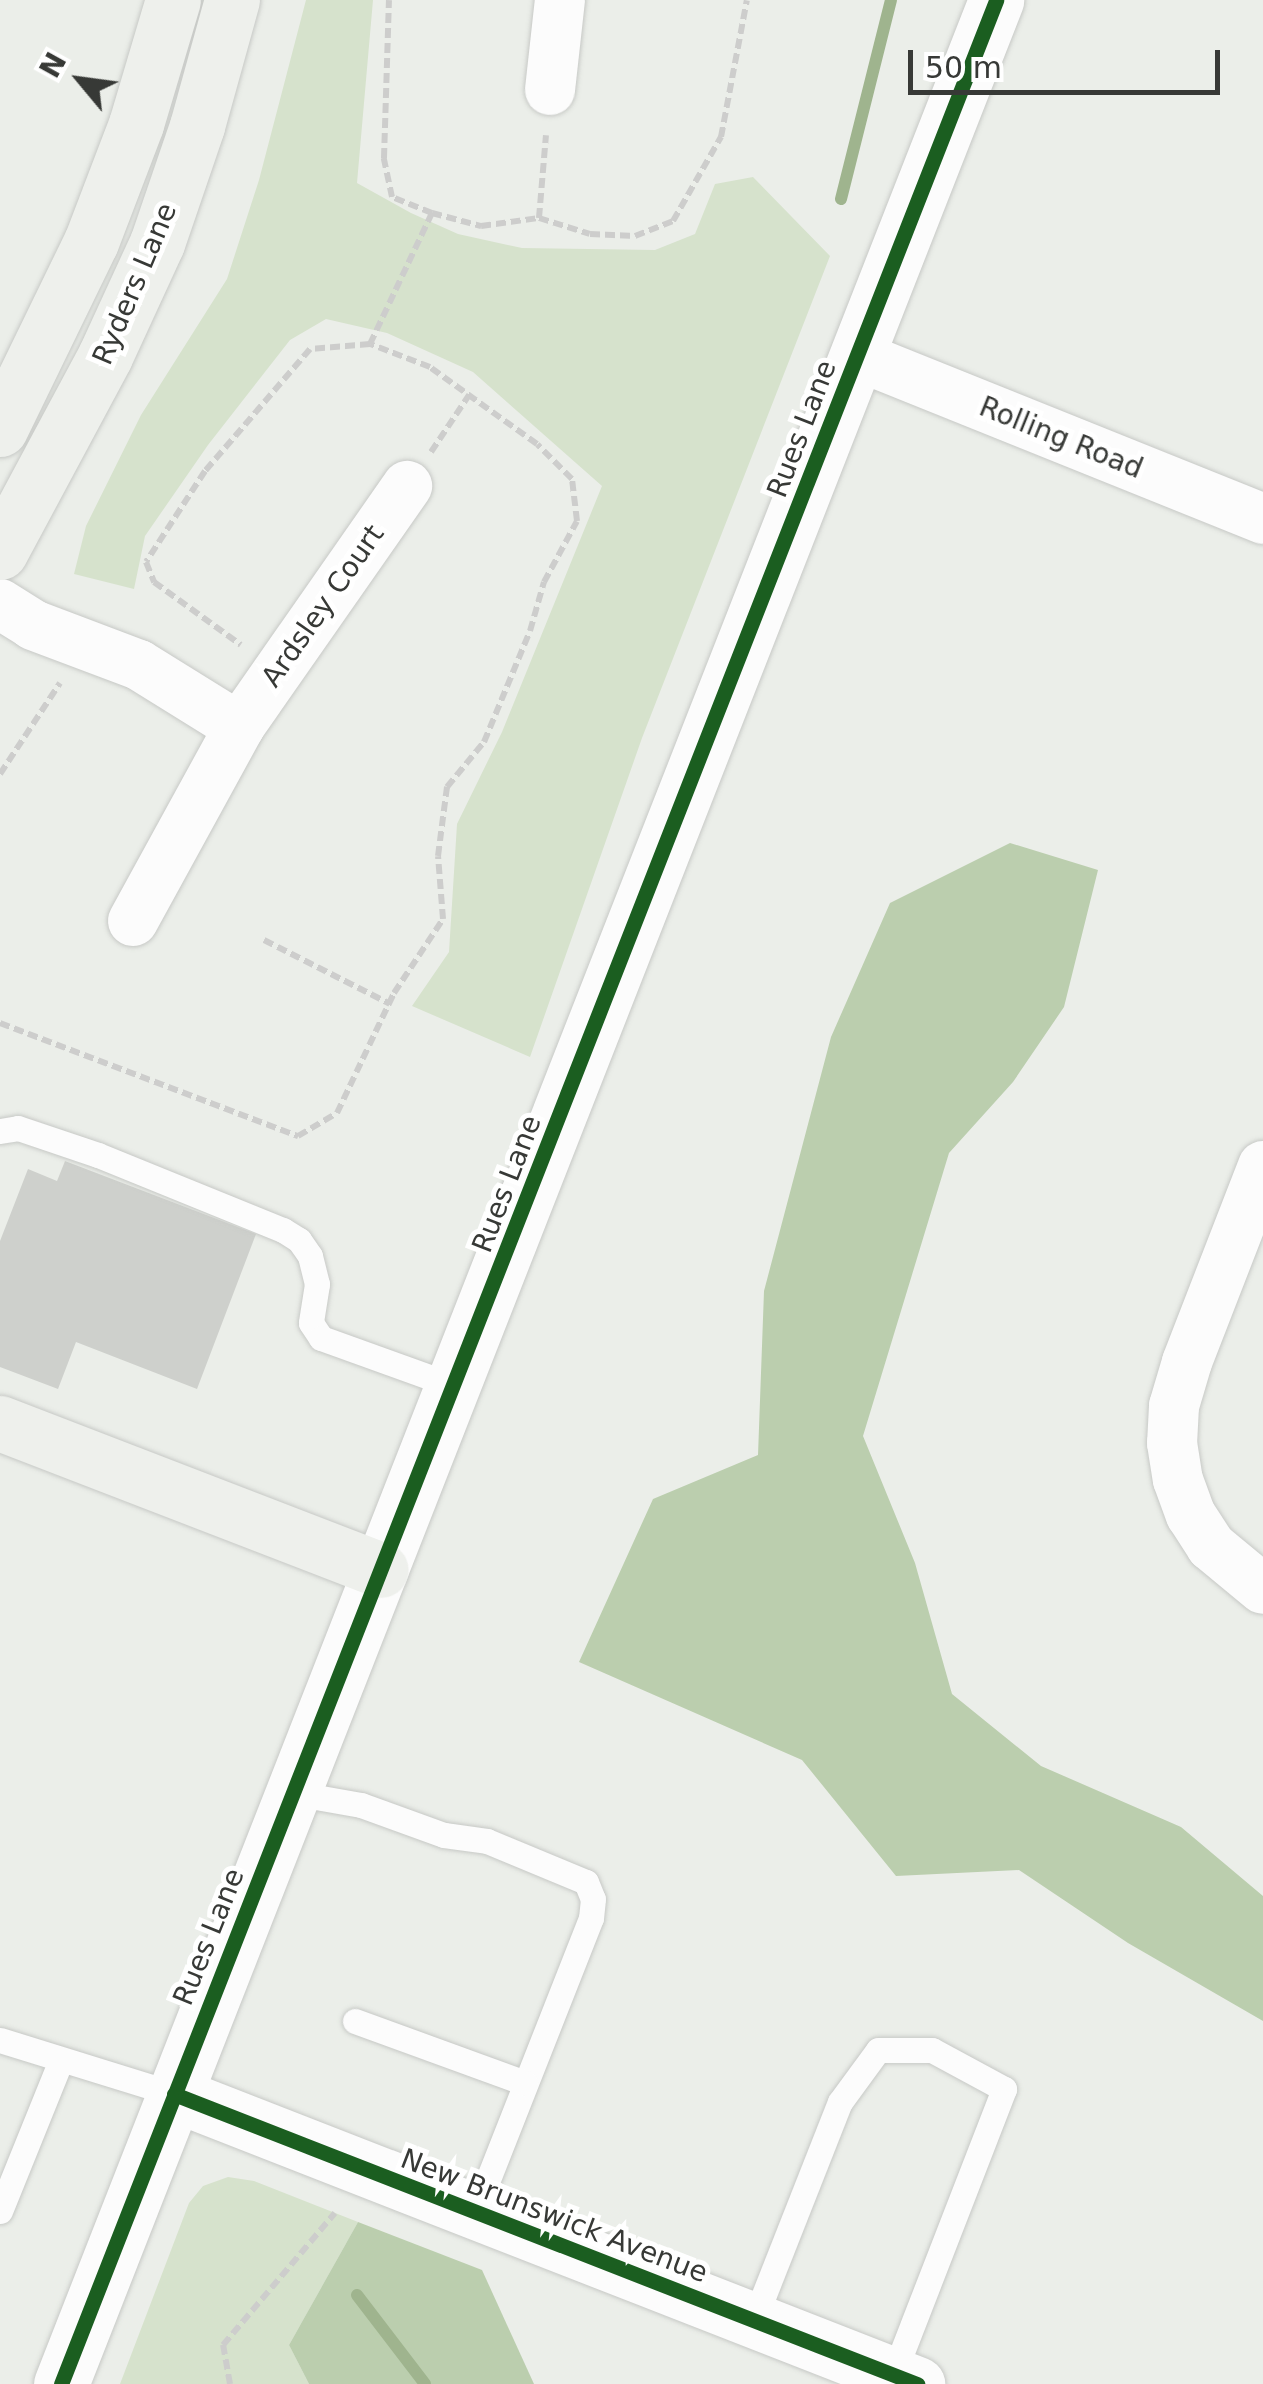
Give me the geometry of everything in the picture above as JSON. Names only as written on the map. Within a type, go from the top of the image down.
[{"type":"main road","name":"Ryders Lane","points":[[0,429],[90,242],[136,124],[173,0]]},
{"type":"main road","name":"Ryders Lane","points":[[0,552],[105,356],[157,243],[197,126],[232,0]]},
{"type":"main road","points":[[0,1423],[381,1570]]},
{"type":"street","points":[[550,90],[560,0]]},
{"type":"street","name":"Rues Lane","points":[[61,2384],[996,0]]},
{"type":"street","name":"Rolling Road","points":[[858,356],[1263,520]]},
{"type":"street","name":"Ardsley Court","points":[[133,920],[239,726],[407,486]]},
{"type":"street","points":[[0,604],[33,625],[140,665],[239,726]]},
{"type":"street","points":[[1263,1166],[1187,1362],[1174,1406],[1172,1443],[1178,1480],[1192,1515],[1212,1546],[1263,1589]]},
{"type":"street","name":"New Brunswick Avenue","points":[[174,2094],[905,2379]]},
{"type":"lane","points":[[9,1130],[283,1230],[299,1240],[310,1256],[317,1284],[311,1323],[322,1338],[454,1386]]},
{"type":"lane","points":[[293,1793],[362,1805],[444,1835],[488,1840],[586,1882],[593,1899],[591,1918],[476,2212]]},
{"type":"lane","points":[[355,2020],[525,2084]]},
{"type":"lane","points":[[0,2040],[174,2094]]},
{"type":"lane","points":[[754,2320],[840,2102],[878,2050],[932,2050],[1004,2089],[905,2379]]},
{"type":"lane","points":[[0,2211],[61,2060]]},
{"type":"path","points":[[389,0],[384,158],[392,198],[481,226],[539,218],[590,234],[635,236],[673,220],[721,136],[747,0]]},
{"type":"path","points":[[539,218],[550,90]]},
{"type":"path","points":[[370,344],[432,213]]},
{"type":"path","points":[[0,1023],[298,1136],[337,1113],[390,1004],[443,920],[438,856],[447,787],[484,742],[530,632],[544,582],[577,521],[572,479],[537,444],[430,367],[370,344],[310,349],[205,471],[146,562],[154,582],[278,672]]},
{"type":"path","points":[[407,486],[469,396]]},
{"type":"path","points":[[0,774],[86,644]]},
{"type":"path","points":[[264,940],[390,1004]]},
{"type":"path","points":[[230,2384],[223,2344],[335,2212]]},
{"type":"green space","points":[[306,0],[373,0],[357,183],[411,213],[458,234],[522,248],[655,250],[695,234],[715,184],[753,177],[830,256],[642,738],[530,1057],[412,1006],[449,952],[457,824],[502,732],[602,486],[473,372],[387,333],[326,319],[290,340],[208,445],[145,536],[134,589],[74,574],[86,526],[141,415],[227,279],[259,180]]},
{"type":"green space","points":[[1010,843],[1098,870],[1064,1007],[1013,1082],[949,1153],[863,1436],[915,1563],[952,1694],[1041,1766],[1181,1827],[1263,1896],[1263,2021],[1128,1943],[1019,1870],[896,1876],[802,1760],[579,1662],[653,1499],[758,1455],[764,1291],[831,1037],[890,903]]},
{"type":"green space","points":[[228,2177],[254,2181],[358,2222],[289,2345],[309,2384],[120,2384],[189,2203],[203,2186]]},
{"type":"green space","points":[[358,2222],[482,2270],[534,2384],[309,2384],[289,2345]]},
{"type":"building","points":[[65,1161],[256,1234],[197,1389],[76,1342],[58,1389],[0,1367],[0,1241],[28,1169],[57,1181]]},
{"type":"waterway","points":[[841,199],[891,0]]},
{"type":"waterway","points":[[357,2295],[425,2384]]},
{"type":"cycle path","points":[[61,2384],[996,0]]},
{"type":"cycle path","points":[[174,2094],[917,2384]]}]
